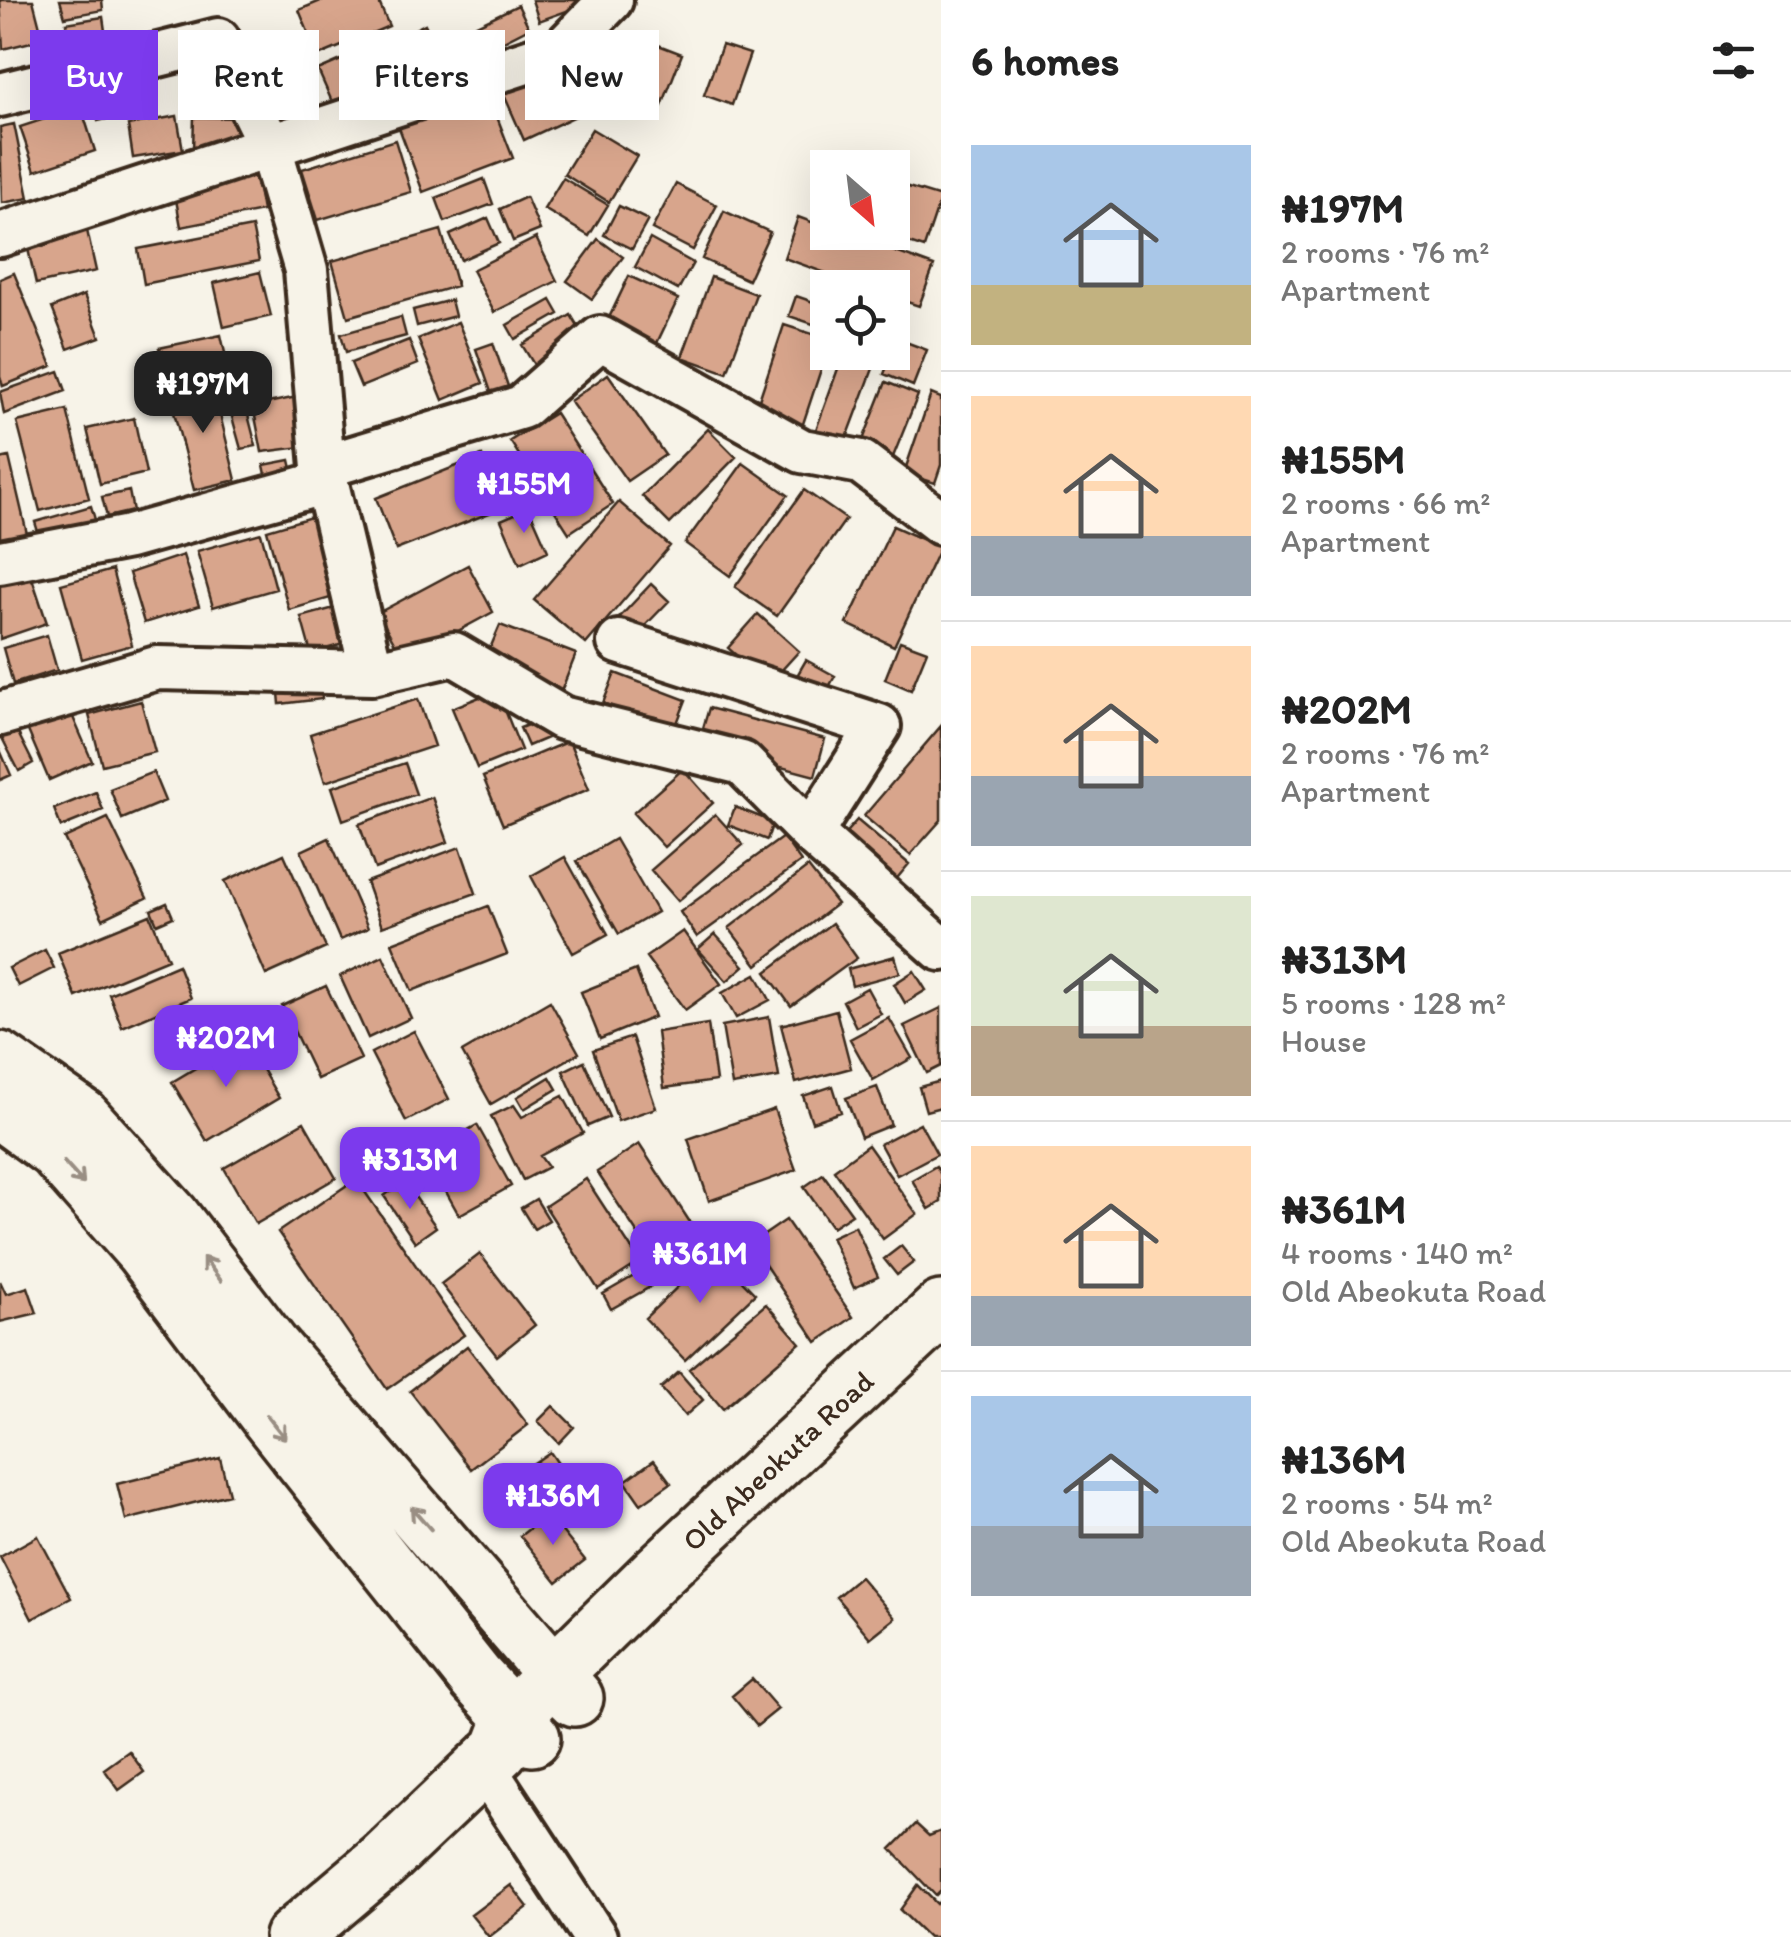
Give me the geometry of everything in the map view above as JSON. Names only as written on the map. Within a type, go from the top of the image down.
[{"type":"highway","points":[[0,1060],[82,1116],[172,1217],[271,1346],[515,1626],[562,1644],[572,1673]]},
{"type":"highway","points":[[0,1111],[54,1151],[144,1251],[270,1419],[476,1678],[507,1743]]},
{"type":"highway","name":"Old Abeokuta Road","points":[[293,1937],[383,1861],[507,1743],[657,1573],[941,1310]]},
{"type":"highway","name":"Old Abeokuta Road","points":[[572,1673],[941,1354]]},
{"type":"street","points":[[0,235],[562,50],[612,0]]},
{"type":"street","points":[[0,95],[218,40],[269,144],[306,270],[324,475],[372,673]]},
{"type":"street","points":[[0,562],[129,537],[522,407],[600,338],[802,451],[861,462],[941,524]]},
{"type":"street","points":[[620,642],[880,726],[811,833]]},
{"type":"street","points":[[0,714],[158,668],[372,673],[454,654],[562,718],[742,763],[811,833],[941,948]]},
{"type":"street","points":[[507,1743],[595,1937]]},
{"type":"building","points":[[0,0],[33,0],[41,30],[30,30],[30,42],[3,49]]},
{"type":"building","points":[[60,0],[102,0],[103,10],[65,17]]},
{"type":"building","points":[[323,0],[378,0],[389,26],[380,30],[339,30],[339,47],[319,56],[319,30],[307,30],[299,10]]},
{"type":"building","points":[[532,0],[576,0],[578,7],[539,21]]},
{"type":"building","points":[[518,5],[529,28],[505,40],[505,30],[470,28]]},
{"type":"building","points":[[103,17],[105,30],[67,30],[66,23]]},
{"type":"building","points":[[659,45],[682,54],[662,106],[659,105]]},
{"type":"building","points":[[722,45],[750,54],[732,105],[704,95]]},
{"type":"building","points":[[339,61],[339,112],[337,113],[319,70]]},
{"type":"building","points":[[525,77],[525,120],[567,120],[524,140],[505,97],[505,86]]},
{"type":"building","points":[[177,116],[183,150],[133,158],[128,125]]},
{"type":"building","points":[[41,120],[85,120],[95,151],[35,171],[20,127]]},
{"type":"building","points":[[194,120],[244,120],[244,150],[193,150]]},
{"type":"building","points":[[411,120],[498,120],[513,158],[423,192],[398,125]]},
{"type":"building","points":[[14,124],[29,198],[2,203],[0,127]]},
{"type":"building","points":[[592,129],[637,156],[609,202],[564,174]]},
{"type":"building","points":[[395,140],[411,192],[318,220],[302,169]]},
{"type":"building","points":[[254,167],[262,211],[181,227],[173,183]]},
{"type":"building","points":[[563,178],[608,205],[589,236],[544,209]]},
{"type":"building","points":[[484,179],[493,204],[445,222],[436,198]]},
{"type":"building","points":[[676,184],[717,205],[693,250],[652,229]]},
{"type":"building","points":[[910,188],[941,197],[924,248],[910,243]]},
{"type":"building","points":[[526,197],[540,230],[513,241],[500,209]]},
{"type":"building","points":[[619,206],[648,220],[632,249],[604,235]]},
{"type":"building","points":[[724,211],[770,232],[748,280],[702,259]]},
{"type":"building","points":[[798,217],[810,221],[810,250],[890,250],[934,266],[919,306],[910,303],[910,270],[817,270],[784,258]]},
{"type":"building","points":[[488,218],[499,243],[461,260],[450,235]]},
{"type":"building","points":[[86,226],[96,271],[36,284],[26,240]]},
{"type":"building","points":[[252,227],[259,261],[144,284],[138,249]]},
{"type":"building","points":[[441,230],[457,286],[348,317],[332,261]]},
{"type":"building","points":[[536,238],[557,281],[494,312],[472,270]]},
{"type":"building","points":[[598,239],[623,257],[592,299],[567,281]]},
{"type":"building","points":[[650,239],[693,263],[678,290],[635,267]]},
{"type":"building","points":[[260,272],[271,316],[224,327],[214,283]]},
{"type":"building","points":[[14,273],[52,366],[3,386],[0,279]]},
{"type":"building","points":[[629,276],[678,299],[656,345],[607,322]]},
{"type":"building","points":[[711,277],[756,294],[727,373],[682,357]]},
{"type":"building","points":[[84,295],[100,337],[68,349],[52,308]]},
{"type":"building","points":[[796,296],[810,301],[810,323],[789,316]]},
{"type":"building","points":[[451,300],[455,316],[417,326],[413,310]]},
{"type":"building","points":[[551,300],[559,314],[515,339],[507,325]]},
{"type":"building","points":[[571,315],[585,338],[536,368],[522,345]]},
{"type":"building","points":[[401,317],[406,336],[346,352],[341,334]]},
{"type":"building","points":[[458,322],[483,383],[443,400],[418,339]]},
{"type":"building","points":[[784,325],[810,333],[810,370],[821,370],[802,427],[755,412]]},
{"type":"building","points":[[221,335],[229,371],[167,384],[159,348]]},
{"type":"building","points":[[409,340],[418,364],[361,387],[351,363]]},
{"type":"building","points":[[493,343],[510,392],[493,398],[476,349]]},
{"type":"building","points":[[910,344],[927,350],[913,386],[884,374],[886,370],[910,370]]},
{"type":"building","points":[[837,370],[872,370],[844,446],[814,435]]},
{"type":"building","points":[[59,371],[66,391],[4,414],[0,392]]},
{"type":"building","points":[[608,374],[665,455],[627,481],[570,401]]},
{"type":"building","points":[[238,376],[256,446],[241,449],[222,381]]},
{"type":"building","points":[[212,382],[236,480],[194,490],[169,393]]},
{"type":"building","points":[[886,382],[918,395],[891,462],[859,450]]},
{"type":"building","points":[[931,394],[941,398],[941,465],[935,483],[904,473]]},
{"type":"building","points":[[297,397],[302,447],[262,452],[253,406]]},
{"type":"building","points":[[67,410],[89,498],[40,511],[17,422]]},
{"type":"building","points":[[555,413],[613,504],[569,533],[510,441]]},
{"type":"building","points":[[134,418],[146,473],[100,484],[87,429]]},
{"type":"building","points":[[708,429],[736,457],[670,524],[642,496]]},
{"type":"building","points":[[482,456],[502,508],[396,550],[376,498]]},
{"type":"building","points":[[9,457],[28,538],[0,545],[0,459]]},
{"type":"building","points":[[290,460],[293,473],[267,479],[264,465]]},
{"type":"building","points":[[743,463],[788,495],[730,576],[685,543]]},
{"type":"building","points":[[804,490],[846,519],[777,616],[735,587]]},
{"type":"building","points":[[129,491],[133,511],[107,517],[102,497]]},
{"type":"building","points":[[619,502],[670,546],[586,644],[534,600]]},
{"type":"building","points":[[91,506],[96,523],[40,538],[35,522]]},
{"type":"building","points":[[529,508],[548,551],[520,564],[501,520]]},
{"type":"building","points":[[311,517],[334,597],[289,610],[267,530]]},
{"type":"building","points":[[893,526],[940,547],[894,646],[847,624]]},
{"type":"building","points":[[261,533],[276,589],[213,607],[197,551]]},
{"type":"building","points":[[183,555],[199,606],[144,623],[129,573]]},
{"type":"building","points":[[468,565],[493,612],[404,660],[378,613]]},
{"type":"building","points":[[112,570],[132,645],[82,659],[61,584]]},
{"type":"building","points":[[31,575],[47,623],[0,639],[0,585]]},
{"type":"building","points":[[651,584],[669,601],[637,634],[619,618]]},
{"type":"building","points":[[338,607],[347,643],[311,653],[301,617]]},
{"type":"building","points":[[758,614],[799,651],[769,684],[728,648]]},
{"type":"building","points":[[500,625],[576,654],[556,704],[483,665]]},
{"type":"building","points":[[47,635],[57,670],[13,684],[3,648]]},
{"type":"building","points":[[900,641],[927,651],[911,690],[885,679]]},
{"type":"building","points":[[806,660],[835,676],[824,696],[795,679]]},
{"type":"building","points":[[615,673],[686,700],[674,731],[603,703]]},
{"type":"building","points":[[320,676],[322,699],[280,704],[278,681]]},
{"type":"building","points":[[497,690],[521,750],[477,768],[452,708]]},
{"type":"building","points":[[418,699],[434,746],[325,782],[310,734]]},
{"type":"building","points":[[141,701],[155,752],[102,765],[89,715]]},
{"type":"building","points":[[69,708],[92,761],[49,780],[26,726]]},
{"type":"building","points":[[709,708],[825,739],[815,776],[698,745]]},
{"type":"building","points":[[540,720],[547,738],[528,746],[520,728]]},
{"type":"building","points":[[14,725],[33,763],[19,771],[0,734]]},
{"type":"building","points":[[941,726],[941,820],[910,855],[864,816]]},
{"type":"building","points":[[569,741],[589,789],[503,825],[483,777]]},
{"type":"building","points":[[0,750],[11,775],[0,780]]},
{"type":"building","points":[[405,763],[416,794],[343,820],[332,787]]},
{"type":"building","points":[[683,769],[713,803],[664,847],[633,813]]},
{"type":"building","points":[[153,772],[165,801],[122,819],[110,789]]},
{"type":"building","points":[[96,792],[103,810],[61,827],[54,809]]},
{"type":"building","points":[[432,797],[448,842],[375,869],[359,824]]},
{"type":"building","points":[[735,807],[773,822],[767,840],[728,825]]},
{"type":"building","points":[[715,814],[743,845],[678,901],[651,870]]},
{"type":"building","points":[[108,818],[147,898],[103,919],[64,838]]},
{"type":"building","points":[[857,820],[909,864],[893,883],[841,838]]},
{"type":"building","points":[[783,837],[801,862],[697,937],[680,912]]},
{"type":"building","points":[[329,838],[368,928],[340,940],[301,851]]},
{"type":"building","points":[[615,839],[657,912],[619,934],[577,861]]},
{"type":"building","points":[[460,847],[476,893],[382,927],[366,882]]},
{"type":"building","points":[[284,854],[326,948],[266,975],[225,881]]},
{"type":"building","points":[[565,857],[608,934],[573,953],[531,876]]},
{"type":"building","points":[[808,867],[837,904],[757,965],[729,928]]},
{"type":"building","points":[[167,903],[173,917],[157,924],[151,910]]},
{"type":"building","points":[[488,906],[507,954],[412,991],[392,943]]},
{"type":"building","points":[[150,915],[168,959],[76,997],[58,953]]},
{"type":"building","points":[[832,923],[857,958],[791,1006],[766,972]]},
{"type":"building","points":[[683,931],[721,984],[685,1010],[646,957]]},
{"type":"building","points":[[715,934],[744,966],[727,981],[698,949]]},
{"type":"building","points":[[45,950],[54,968],[18,986],[9,968]]},
{"type":"building","points":[[383,956],[411,1018],[368,1038],[340,976]]},
{"type":"building","points":[[895,956],[900,973],[852,986],[848,969]]},
{"type":"building","points":[[178,965],[191,998],[122,1027],[109,994]]},
{"type":"building","points":[[636,970],[654,1017],[600,1039],[581,992]]},
{"type":"building","points":[[914,971],[926,990],[905,1003],[894,984]]},
{"type":"building","points":[[756,974],[770,1000],[736,1018],[722,993]]},
{"type":"building","points":[[326,986],[361,1059],[317,1079],[282,1006]]},
{"type":"building","points":[[867,988],[881,1014],[856,1027],[843,1001]]},
{"type":"building","points":[[550,1001],[579,1053],[491,1104],[462,1052]]},
{"type":"building","points":[[941,1008],[941,1066],[927,1073],[904,1026]]},
{"type":"building","points":[[836,1010],[851,1068],[796,1083],[781,1025]]},
{"type":"building","points":[[769,1017],[779,1077],[732,1085],[722,1026]]},
{"type":"building","points":[[889,1018],[912,1058],[873,1080],[850,1039]]},
{"type":"building","points":[[708,1024],[716,1081],[664,1088],[657,1032]]},
{"type":"building","points":[[414,1031],[449,1099],[406,1121],[371,1053]]},
{"type":"building","points":[[632,1037],[656,1108],[618,1121],[593,1050]]},
{"type":"building","points":[[244,1039],[279,1098],[207,1141],[172,1082]]},
{"type":"building","points":[[584,1061],[609,1117],[588,1126],[563,1071]]},
{"type":"building","points":[[550,1077],[557,1089],[524,1109],[517,1097]]},
{"type":"building","points":[[941,1081],[941,1107],[926,1111],[919,1087]]},
{"type":"building","points":[[833,1086],[841,1112],[812,1122],[803,1096]]},
{"type":"building","points":[[877,1087],[891,1125],[861,1137],[846,1098]]},
{"type":"building","points":[[563,1096],[583,1133],[540,1156],[548,1167],[523,1180],[491,1116],[514,1105],[522,1117]]},
{"type":"building","points":[[774,1109],[796,1170],[709,1201],[688,1139]]},
{"type":"building","points":[[304,1122],[336,1178],[256,1224],[224,1168]]},
{"type":"building","points":[[920,1123],[937,1154],[897,1175],[880,1144]]},
{"type":"building","points":[[477,1125],[511,1186],[459,1215],[425,1154]]},
{"type":"building","points":[[639,1144],[697,1233],[655,1260],[597,1172]]},
{"type":"building","points":[[868,1145],[917,1214],[883,1239],[834,1170]]},
{"type":"building","points":[[936,1166],[941,1175],[941,1202],[929,1209],[912,1180]]},
{"type":"building","points":[[823,1174],[852,1214],[832,1227],[804,1187]]},
{"type":"building","points":[[356,1179],[464,1335],[387,1389],[278,1232]]},
{"type":"building","points":[[586,1179],[640,1262],[598,1289],[545,1206]]},
{"type":"building","points":[[404,1181],[436,1227],[415,1242],[384,1196]]},
{"type":"building","points":[[536,1199],[549,1220],[534,1229],[521,1208]]},
{"type":"building","points":[[786,1220],[853,1317],[817,1342],[751,1244]]},
{"type":"building","points":[[855,1226],[878,1277],[854,1288],[831,1237]]},
{"type":"building","points":[[901,1246],[914,1262],[897,1275],[884,1259]]},
{"type":"building","points":[[714,1252],[755,1294],[685,1360],[645,1318]]},
{"type":"building","points":[[480,1254],[535,1325],[497,1356],[441,1284]]},
{"type":"building","points":[[641,1272],[650,1287],[611,1309],[603,1294]]},
{"type":"building","points":[[0,1281],[6,1294],[28,1287],[37,1313],[0,1322]]},
{"type":"building","points":[[766,1304],[800,1343],[723,1409],[689,1369]]},
{"type":"building","points":[[467,1346],[528,1425],[471,1469],[410,1391]]},
{"type":"building","points":[[679,1372],[703,1400],[685,1416],[661,1388]]},
{"type":"building","points":[[553,1406],[574,1427],[559,1443],[538,1421]]},
{"type":"building","points":[[550,1452],[568,1478],[511,1516],[494,1490]]},
{"type":"building","points":[[220,1458],[229,1494],[126,1520],[117,1484]]},
{"type":"building","points":[[654,1460],[671,1483],[641,1504],[625,1481]]},
{"type":"building","points":[[614,1476],[624,1492],[608,1501],[599,1485]]},
{"type":"building","points":[[589,1485],[599,1503],[581,1513],[571,1496]]},
{"type":"building","points":[[548,1514],[585,1560],[557,1582],[520,1536]]},
{"type":"building","points":[[38,1536],[71,1598],[32,1619],[0,1557]]},
{"type":"building","points":[[860,1577],[895,1618],[870,1638],[836,1597]]},
{"type":"building","points":[[752,1679],[778,1709],[757,1726],[732,1696]]},
{"type":"building","points":[[129,1751],[144,1772],[119,1790],[104,1769]]},
{"type":"building","points":[[916,1824],[929,1836],[941,1831],[941,1891],[936,1896],[891,1849]]},
{"type":"building","points":[[511,1885],[528,1907],[489,1937],[471,1915]]},
{"type":"building","points":[[918,1885],[937,1904],[941,1900],[941,1937],[928,1937],[900,1910]]}]
